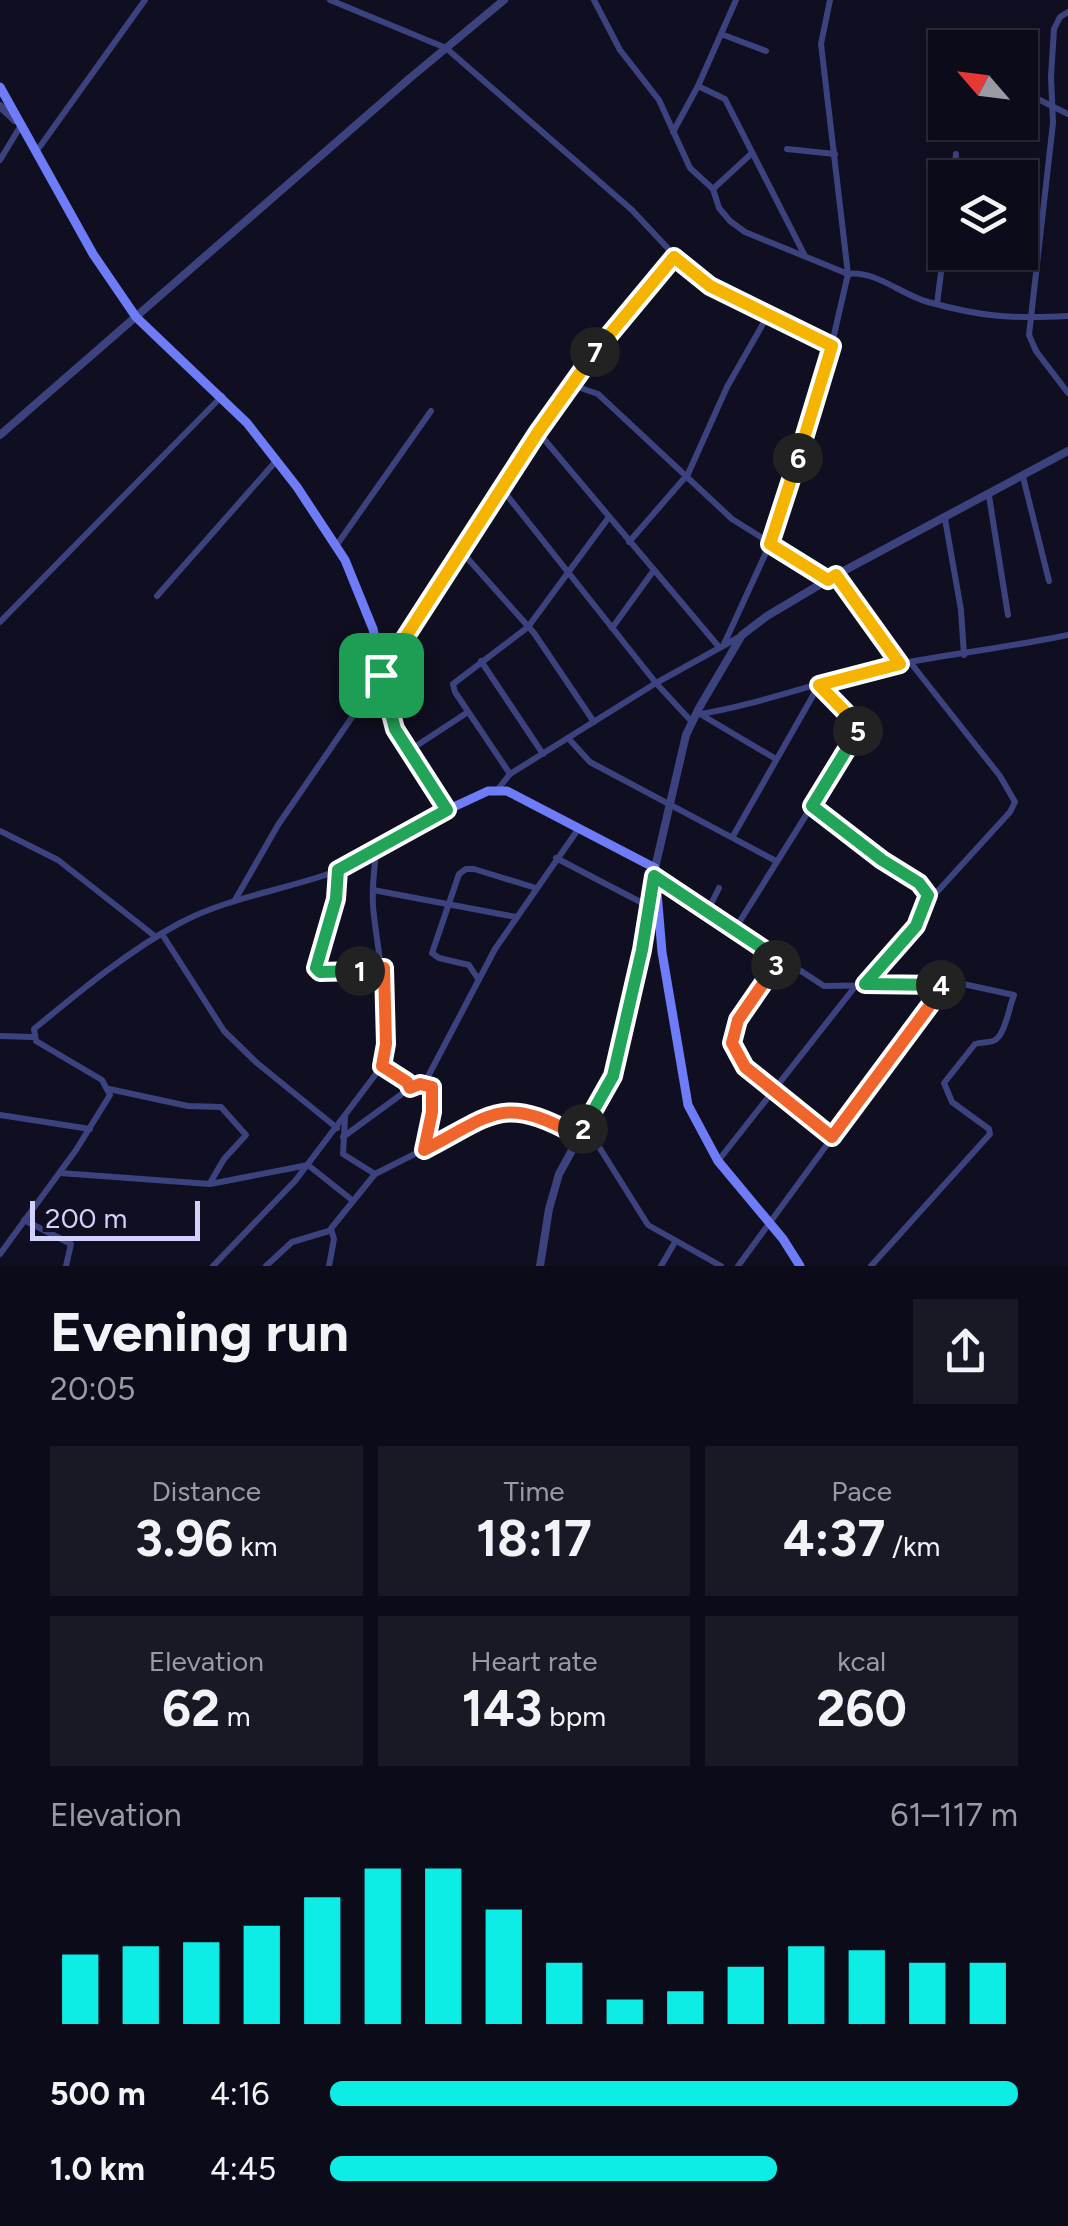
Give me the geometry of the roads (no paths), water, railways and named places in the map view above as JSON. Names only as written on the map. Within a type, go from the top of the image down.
[{"type":"main road","points":[[0,87],[94,254],[136,317],[222,396],[277,460],[336,546],[368,612],[391,719],[447,810],[498,789],[516,794],[579,828],[655,877],[662,952],[686,1096],[696,1125],[718,1160],[800,1266]]},
{"type":"street","points":[[35,153],[145,0]]},
{"type":"street","points":[[330,0],[446,48],[632,210],[674,257],[710,286],[832,346]]},
{"type":"street","points":[[0,436],[504,0]]},
{"type":"street","points":[[594,0],[620,50],[659,100],[690,168],[713,189],[719,208],[738,228],[848,274],[866,274],[937,304],[985,316],[1030,320],[1068,316]]},
{"type":"street","points":[[673,132],[736,0]]},
{"type":"street","points":[[722,646],[770,544],[832,346],[848,274],[821,44],[830,0]]},
{"type":"street","points":[[1068,12],[1057,20],[1054,29],[1050,77],[1053,106],[1030,320],[1032,342],[1068,392]]},
{"type":"street","points":[[721,34],[766,51]]},
{"type":"street","points":[[698,86],[724,99],[804,255]]},
{"type":"street","points":[[1038,99],[1068,114]]},
{"type":"street","points":[[0,106],[19,125],[0,160]]},
{"type":"street","points":[[788,149],[835,154]]},
{"type":"street","points":[[713,189],[752,154]]},
{"type":"street","points":[[956,154],[956,160]]},
{"type":"street","points":[[234,900],[288,809],[381,675],[538,432],[606,336],[674,257]]},
{"type":"street","points":[[937,304],[941,270]]},
{"type":"street","points":[[629,542],[688,474],[728,387],[768,315]]},
{"type":"street","points":[[572,384],[598,394],[732,518],[770,544],[832,577],[900,664]]},
{"type":"street","points":[[0,622],[222,396]]},
{"type":"street","points":[[336,546],[430,412]]},
{"type":"street","points":[[538,432],[722,646]]},
{"type":"street","points":[[498,789],[510,774],[832,577],[1068,451]]},
{"type":"street","points":[[157,596],[277,460]]},
{"type":"street","points":[[1024,477],[1049,582]]},
{"type":"street","points":[[502,490],[656,683],[695,717],[776,758]]},
{"type":"street","points":[[988,496],[1008,616]]},
{"type":"street","points":[[510,774],[452,684],[528,627],[609,517]]},
{"type":"street","points":[[945,519],[961,610],[964,655]]},
{"type":"street","points":[[462,552],[528,627],[594,722]]},
{"type":"street","points":[[612,628],[654,570]]},
{"type":"street","points":[[540,1266],[557,1181],[613,1076],[642,950],[669,802],[695,717],[742,635]]},
{"type":"street","points":[[695,717],[900,664],[1068,635]]},
{"type":"street","points":[[481,661],[543,754]]},
{"type":"street","points":[[910,662],[1000,776],[1015,802],[948,884],[926,904]]},
{"type":"street","points":[[732,836],[819,685]]},
{"type":"street","points":[[735,929],[858,729],[819,685]]},
{"type":"street","points":[[408,752],[468,712]]},
{"type":"street","points":[[568,738],[590,762],[776,862]]},
{"type":"street","points":[[812,806],[919,883],[928,895],[916,926],[865,984]]},
{"type":"street","points":[[210,1184],[246,1135],[226,1111],[220,1106],[188,1106],[109,1089],[102,1080],[38,1043],[34,1029],[159,936],[234,900],[338,870],[447,810]]},
{"type":"street","points":[[343,1137],[410,1088],[424,1084],[516,916],[579,828]]},
{"type":"street","points":[[0,831],[58,860],[159,936],[224,1031],[337,1128]]},
{"type":"street","points":[[213,1266],[308,1165],[382,1066],[386,1044],[384,968],[374,918],[376,852]]},
{"type":"street","points":[[556,858],[650,907]]},
{"type":"street","points":[[479,980],[469,965],[432,953],[460,874],[468,868],[536,888]]},
{"type":"street","points":[[338,870],[336,899],[316,968],[320,972],[384,968]]},
{"type":"street","points":[[655,877],[821,985],[983,986],[1014,995],[1004,1030],[995,1041],[976,1044],[944,1082],[952,1102],[990,1133],[871,1266]]},
{"type":"street","points":[[708,910],[719,888]]},
{"type":"street","points":[[374,890],[516,916]]},
{"type":"street","points":[[642,950],[662,952]]},
{"type":"street","points":[[780,960],[738,1020],[732,1038],[740,1061],[832,1137]]},
{"type":"street","points":[[738,1266],[945,985]]},
{"type":"street","points":[[718,1160],[855,987]]},
{"type":"street","points":[[0,1036],[33,1036]]},
{"type":"street","points":[[382,1066],[410,1088]]},
{"type":"street","points":[[424,1084],[432,1090],[424,1150]]},
{"type":"street","points":[[0,1254],[108,1102],[109,1089]]},
{"type":"street","points":[[266,1266],[292,1242],[332,1229],[375,1174],[507,1110],[545,1119],[578,1136]]},
{"type":"street","points":[[0,1115],[90,1128]]},
{"type":"street","points":[[346,1116],[343,1154],[375,1174]]},
{"type":"street","points":[[586,1126],[644,1220],[675,1242],[722,1266]]},
{"type":"street","points":[[60,1173],[210,1184],[308,1165],[352,1200]]},
{"type":"street","points":[[24,1220],[71,1244],[66,1266]]},
{"type":"street","points":[[329,1266],[332,1229]]},
{"type":"street","points":[[661,1266],[675,1242]]}]
